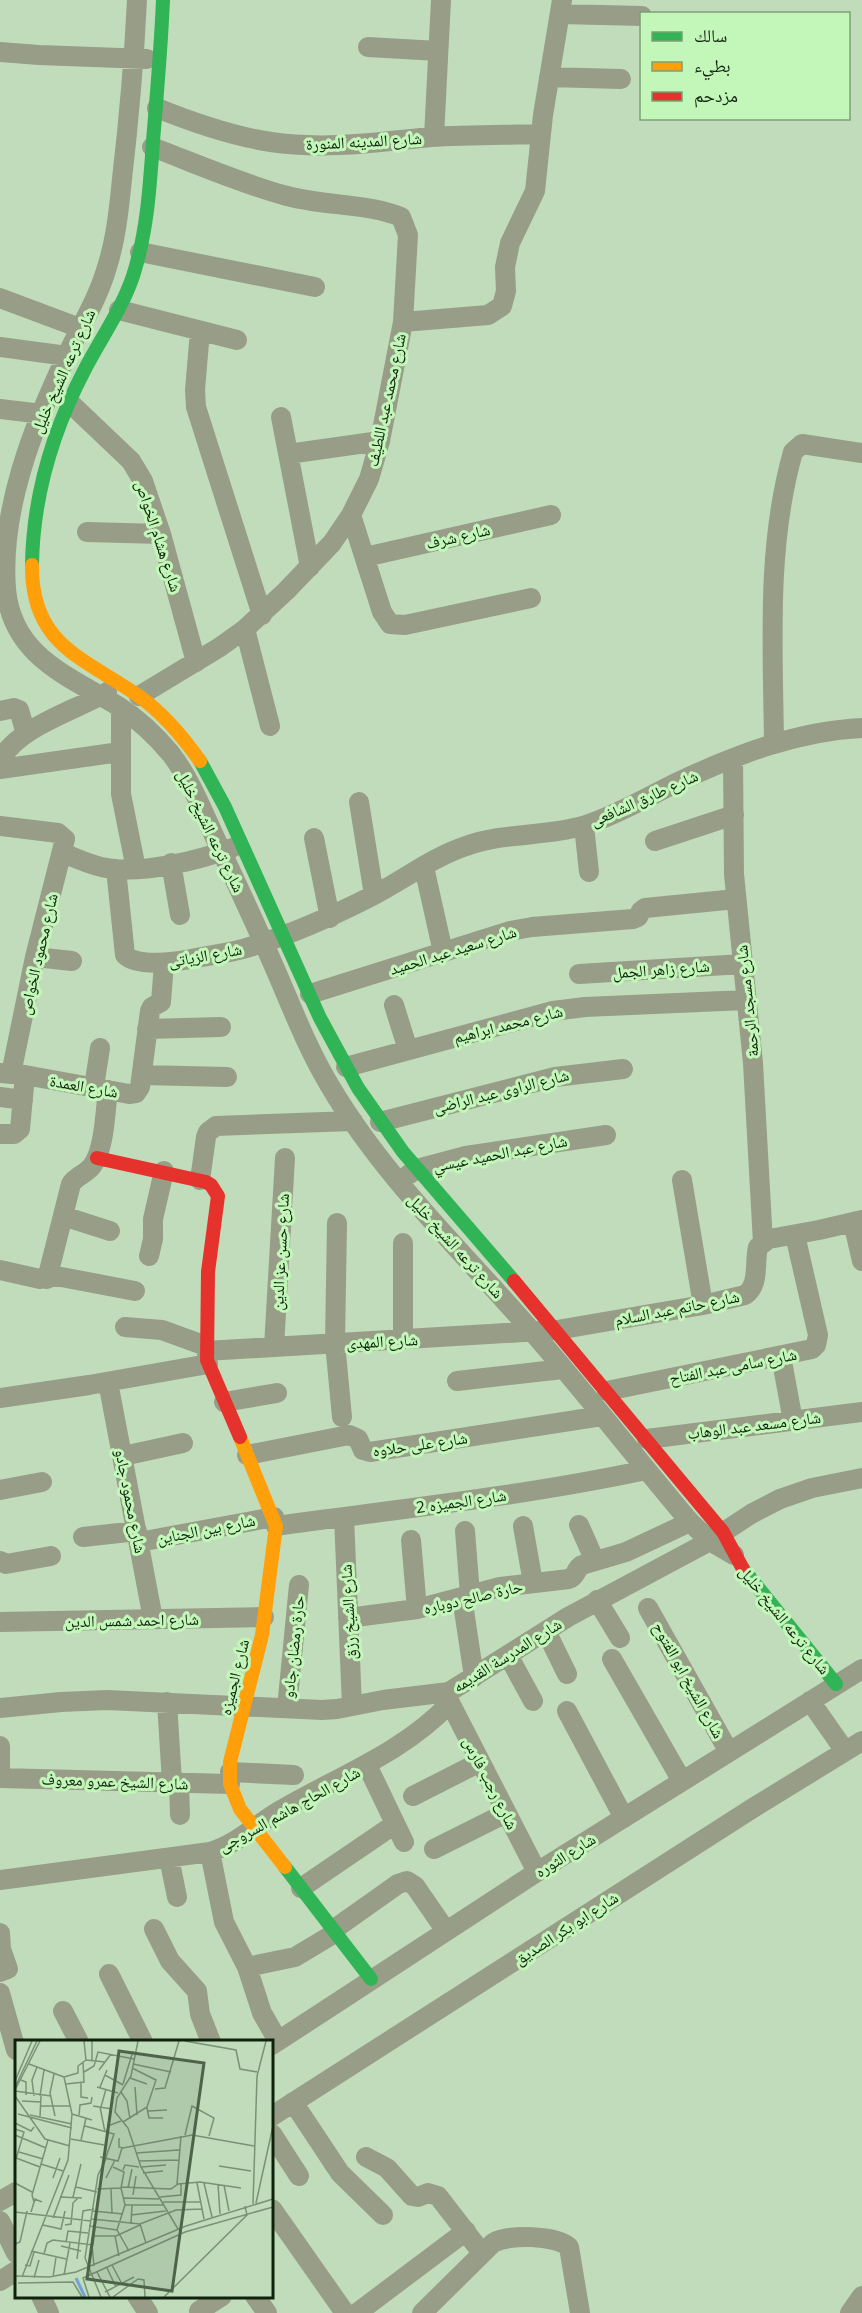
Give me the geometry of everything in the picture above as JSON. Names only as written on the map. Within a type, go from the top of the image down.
[{"type":"street","name":"شارع ترعه الشيخ خليل","points":[[137,0],[129,126],[113,244],[100,289],[42,414],[26,456],[13,503],[3,584],[11,619],[24,641],[43,660],[64,676],[121,708],[157,738],[173,758],[187,779],[222,852],[315,1059],[352,1121],[398,1182],[532,1331],[690,1522],[716,1537]]},
{"type":"street","name":"شارع ترعه الشيخ خليل","points":[[163,0],[161,60],[145,227],[133,277],[69,402],[53,443],[39,494],[32,546],[32,574],[35,600],[40,615],[58,642],[69,653],[138,696],[160,713],[193,751],[207,772],[242,844],[346,1067],[380,1122],[417,1169],[557,1330],[647,1439],[716,1537],[734,1555],[775,1610],[836,1684]]},
{"type":"street","points":[[434,137],[441,0]]},
{"type":"street","points":[[561,7],[640,16]]},
{"type":"street","name":"شارع محمد عبد اللطيف","points":[[403,322],[488,315],[502,306],[506,291],[506,267],[510,243],[535,191],[549,77],[561,7]]},
{"type":"street","points":[[368,47],[438,51]]},
{"type":"street","points":[[0,52],[161,60]]},
{"type":"street","points":[[549,77],[621,79]]},
{"type":"street","name":"شارع المدينه المنورة","points":[[157,108],[232,135],[272,142],[312,145],[352,145],[434,137],[541,134]]},
{"type":"street","name":"شارع محمد عبد اللطيف","points":[[138,696],[246,629],[310,567],[332,543],[351,515],[369,479],[380,441],[403,322],[408,235],[401,217],[390,212],[319,203],[286,196],[152,147]]},
{"type":"street","points":[[140,252],[315,287]]},
{"type":"street","points":[[0,298],[80,328]]},
{"type":"street","points":[[118,310],[237,340]]},
{"type":"street","points":[[200,330],[195,390],[196,407],[262,615]]},
{"type":"street","points":[[0,346],[67,356]]},
{"type":"street","name":"شارع هشام الخواص","points":[[69,402],[115,445],[138,471],[161,534],[196,662]]},
{"type":"street","points":[[0,409],[42,414]]},
{"type":"street","points":[[281,417],[310,567]]},
{"type":"street","points":[[288,454],[380,441]]},
{"type":"street","points":[[774,744],[773,600],[777,528],[793,452],[802,444],[862,453]]},
{"type":"street","name":"شارع شرف","points":[[365,557],[551,514]]},
{"type":"street","points":[[351,515],[384,617],[395,625],[531,598]]},
{"type":"street","points":[[87,532],[161,534]]},
{"type":"street","points":[[246,629],[270,726]]},
{"type":"street","points":[[0,761],[9,746],[26,734],[120,685]]},
{"type":"street","points":[[0,711],[14,708],[18,710],[26,734]]},
{"type":"street","points":[[121,708],[121,794],[126,869]]},
{"type":"street","name":"شارع طارق الشافعى","points":[[264,942],[330,918],[454,851],[507,835],[556,832],[584,825],[620,812],[681,781],[774,744],[807,735],[862,728]]},
{"type":"street","points":[[0,769],[120,752]]},
{"type":"street","name":"شارع مسجد الرحمة","points":[[733,759],[736,899],[753,1063],[763,1243]]},
{"type":"street","points":[[359,802],[374,896]]},
{"type":"street","points":[[655,841],[734,815]]},
{"type":"street","points":[[584,825],[590,872]]},
{"type":"street","points":[[0,826],[57,833],[63,844],[99,867],[126,869],[171,864],[222,852],[242,844]]},
{"type":"street","points":[[314,838],[330,918]]},
{"type":"street","name":"شارع محمود الخواص","points":[[8,1133],[20,1126],[22,1100],[12,1074],[35,957],[63,844]]},
{"type":"street","points":[[171,864],[180,915]]},
{"type":"street","points":[[424,867],[443,952]]},
{"type":"street","name":"شارع الزياتى","points":[[126,869],[125,955],[133,960],[164,963],[240,949],[264,942]]},
{"type":"street","name":"شارع سعيد عبد الحميد","points":[[310,994],[489,937],[532,927],[633,919],[638,917],[645,908],[736,899]]},
{"type":"street","points":[[35,957],[72,961]]},
{"type":"street","name":"شارع العمدة","points":[[12,1074],[136,1093],[140,1087],[151,1009],[161,1002],[164,963]]},
{"type":"street","name":"شارع زاهر الجمل","points":[[579,974],[742,964]]},
{"type":"street","name":"شارع محمد ابراهيم","points":[[346,1067],[553,1011],[585,1007],[746,1000]]},
{"type":"street","points":[[394,1005],[408,1050]]},
{"type":"street","points":[[147,1029],[221,1028]]},
{"type":"street","points":[[47,1279],[73,1181],[87,1173],[97,1158],[100,1048]]},
{"type":"street","name":"شارع الراوى عبد الراضى","points":[[380,1122],[555,1077],[623,1068]]},
{"type":"street","points":[[141,1075],[227,1077]]},
{"type":"street","points":[[0,1096],[22,1100]]},
{"type":"street","points":[[200,1180],[206,1137],[208,1132],[216,1126],[352,1121]]},
{"type":"street","name":"شارع عبد الحميد عيسي","points":[[398,1182],[417,1169],[466,1156],[606,1135]]},
{"type":"street","points":[[97,1158],[200,1180],[212,1185],[218,1196],[208,1272],[207,1354],[224,1402],[275,1521]]},
{"type":"street","name":"شارع حسن عز الدين","points":[[274,1347],[285,1158]]},
{"type":"street","points":[[149,1256],[154,1234],[153,1219],[164,1171]]},
{"type":"street","points":[[682,1180],[703,1305]]},
{"type":"street","points":[[63,1216],[110,1231]]},
{"type":"street","points":[[763,1243],[769,1239],[857,1221],[862,1261]]},
{"type":"street","points":[[337,1223],[334,1343],[342,1417]]},
{"type":"street","name":"شارع سامى عبد الفتاح","points":[[607,1391],[812,1349],[818,1335],[795,1235]]},
{"type":"street","points":[[402,1243],[403,1339]]},
{"type":"street","name":"شارع حاتم عبد السلام","points":[[557,1330],[703,1305],[745,1295],[754,1284],[756,1254],[763,1243]]},
{"type":"street","points":[[0,1270],[40,1280],[56,1276],[135,1291]]},
{"type":"street","points":[[125,1327],[162,1330],[207,1354]]},
{"type":"street","name":"شارع المهدى","points":[[0,1398],[108,1382],[207,1354],[274,1347],[557,1330]]},
{"type":"street","points":[[781,1356],[793,1421]]},
{"type":"street","points":[[457,1381],[563,1369]]},
{"type":"street","name":"شارع محمود جادو","points":[[108,1382],[153,1619]]},
{"type":"street","points":[[224,1402],[277,1393]]},
{"type":"street","name":"شارع مسعد عبد الوهاب","points":[[647,1439],[862,1412]]},
{"type":"street","name":"شارع على حلاوه","points":[[247,1455],[349,1436],[358,1439],[363,1450],[370,1452],[602,1416]]},
{"type":"street","points":[[123,1456],[183,1443]]},
{"type":"street","name":"شارع الجميزه 2","points":[[275,1521],[344,1517],[507,1495],[646,1470]]},
{"type":"street","name":"شارع المدرسة القديمه","points":[[0,1708],[84,1700],[322,1710],[431,1692],[447,1698],[453,1691],[474,1677],[597,1600],[716,1537],[751,1514],[780,1499],[812,1488],[862,1478]]},
{"type":"street","points":[[0,1490],[42,1482]]},
{"type":"street","name":"شارع الشيخ رزق","points":[[344,1517],[352,1706]]},
{"type":"street","name":"شارع بين الجناين","points":[[83,1537],[138,1536],[275,1521]]},
{"type":"street","name":"شارع الجميزه","points":[[230,1778],[243,1706],[262,1635],[275,1521]]},
{"type":"street","name":"حارة صالح دوباره","points":[[348,1618],[417,1609],[466,1595],[572,1578],[580,1567],[626,1552],[690,1522]]},
{"type":"street","points":[[579,1525],[595,1561]]},
{"type":"street","points":[[523,1526],[533,1583]]},
{"type":"street","points":[[465,1531],[466,1595],[474,1677]]},
{"type":"street","points":[[411,1540],[417,1609]]},
{"type":"street","points":[[0,1562],[6,1564],[51,1556]]},
{"type":"street","name":"حارة رمضان جادو","points":[[286,1708],[299,1585]]},
{"type":"street","points":[[597,1600],[620,1638]]},
{"type":"street","name":"شارع الشيخ ابو الفتوح","points":[[648,1608],[729,1752]]},
{"type":"street","name":"شارع احمد شمس الدين","points":[[0,1622],[264,1617]]},
{"type":"street","points":[[546,1631],[567,1674]]},
{"type":"street","points":[[508,1655],[533,1701]]},
{"type":"street","points":[[612,1659],[682,1781]]},
{"type":"street","name":"شارع الثوره","points":[[274,2043],[537,1872],[836,1684],[862,1670]]},
{"type":"street","name":"شارع رجب فارس","points":[[447,1698],[537,1872]]},
{"type":"street","name":"شارع الحاج هاشم السروجى","points":[[0,1880],[210,1852],[233,1843],[284,1809],[367,1765],[415,1736],[447,1698]]},
{"type":"street","points":[[810,1701],[854,1746]]},
{"type":"street","points":[[167,1702],[180,1815]]},
{"type":"street","points":[[567,1711],[624,1818]]},
{"type":"street","points":[[0,1746],[0,1777]]},
{"type":"street","name":"شارع ابو بكر الصديق","points":[[273,2115],[753,1808],[854,1746]]},
{"type":"street","points":[[413,1796],[480,1762]]},
{"type":"street","points":[[367,1765],[404,1842]]},
{"type":"street","name":"شارع الشيخ عمرو معروف","points":[[0,1777],[175,1782],[294,1775]]},
{"type":"street","points":[[230,1778],[240,1809],[253,1828],[371,1979]]},
{"type":"street","points":[[434,1849],[506,1813]]},
{"type":"street","points":[[301,1888],[396,1824]]},
{"type":"street","points":[[210,1852],[224,1922],[247,1967],[273,2040]]},
{"type":"street","points":[[169,1858],[177,1897]]},
{"type":"street","points":[[247,1967],[296,1957],[398,1884],[407,1881],[415,1886],[446,1931]]},
{"type":"street","points":[[153,1929],[174,1966],[197,1991],[201,2014],[210,2040]]},
{"type":"street","points":[[0,1933],[1,1949],[8,1966],[3,1972]]},
{"type":"street","points":[[108,1974],[142,2040]]},
{"type":"street","points":[[0,1993],[15,2046]]},
{"type":"street","points":[[63,2011],[78,2040]]},
{"type":"street","points":[[293,2102],[340,2173],[383,2215]]},
{"type":"street","points":[[273,2136],[299,2176]]},
{"type":"street","points":[[366,2157],[387,2168],[412,2196],[435,2194],[482,2253]]},
{"type":"street","points":[[0,2201],[15,2193]]},
{"type":"street","points":[[273,2210],[345,2313]]},
{"type":"street","points":[[1,2222],[15,2251]]},
{"type":"street","points":[[357,2313],[466,2231]]},
{"type":"street","points":[[422,2313],[482,2253],[499,2240],[553,2239],[569,2247],[580,2313]]},
{"type":"street","points":[[0,2281],[15,2272]]},
{"type":"street","points":[[850,2313],[862,2296]]},
{"type":"street","points":[[41,2298],[49,2313]]},
{"type":"street","points":[[137,2298],[148,2313]]},
{"type":"street","points":[[199,2311],[219,2298]]},
{"type":"street","points":[[256,2298],[267,2313]]},
{"type":"traffic: fast","points":[[32,565],[36,514],[54,440],[91,357],[128,288],[142,243],[151,175],[163,0]]},
{"type":"traffic: fast","points":[[200,761],[225,807],[320,1018],[358,1088],[403,1152],[514,1281]]},
{"type":"traffic: fast","points":[[743,1569],[836,1684]]},
{"type":"traffic: fast","points":[[285,1867],[371,1979]]},
{"type":"traffic: slow","points":[[32,565],[34,592],[41,614],[51,632],[81,659],[140,697],[157,711],[200,761]]},
{"type":"traffic: slow","points":[[240,1437],[276,1526],[262,1635],[230,1762],[230,1784],[240,1809],[285,1867]]},
{"type":"traffic: jam","points":[[97,1158],[206,1182],[211,1185],[218,1196],[208,1272],[207,1360],[240,1437]]},
{"type":"traffic: jam","points":[[514,1281],[723,1532],[743,1569]]}]
